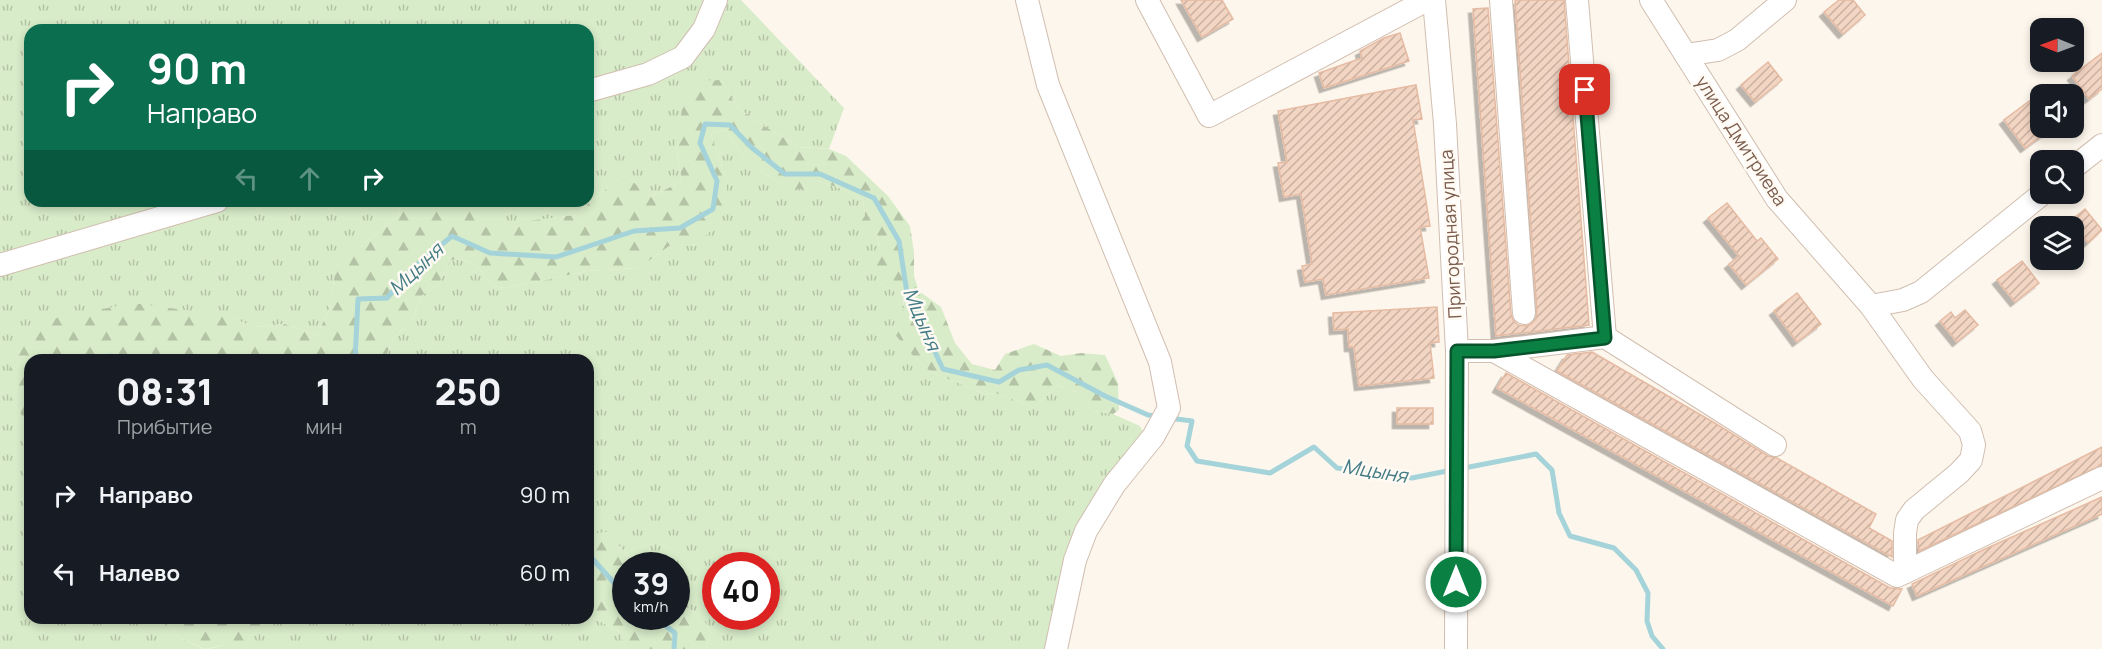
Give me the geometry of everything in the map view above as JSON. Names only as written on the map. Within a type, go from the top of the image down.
[{"type":"street","points":[[594,89],[648,74],[683,57],[704,29],[716,0]]},
{"type":"street","points":[[1027,0],[1048,85],[1160,362],[1169,408],[1153,437],[1114,485],[1086,531],[1075,560],[1056,649]]},
{"type":"street","points":[[1148,0],[1209,116],[1427,0]]},
{"type":"street","name":"Пригородная улица","points":[[1434,0],[1445,124],[1457,351],[1456,649]]},
{"type":"street","points":[[1501,0],[1524,313]]},
{"type":"street","points":[[1577,0],[1605,338]]},
{"type":"street","name":"улица Дмитриева","points":[[1651,0],[1777,199],[1871,306],[1923,379],[1970,431],[1974,445],[1971,460],[1959,473],[1914,510],[1907,520],[1905,572]]},
{"type":"street","points":[[1686,55],[1718,50],[1737,40],[1785,0]]},
{"type":"street","points":[[2084,159],[2102,145]]},
{"type":"street","points":[[1871,306],[1903,300],[1921,291],[2030,204]]},
{"type":"street","points":[[0,265],[197,207]]},
{"type":"street","points":[[1457,351],[1494,351],[1605,338],[1775,445]]},
{"type":"street","points":[[1494,351],[1897,576],[2102,478]]},
{"type":"green space","points":[[0,0],[741,0],[844,108],[829,149],[799,147],[737,107],[721,80],[676,145],[682,181],[651,197],[624,174],[594,199],[594,24],[24,24],[24,207],[400,207],[398,216],[337,263],[329,309],[317,336],[285,324],[253,327],[228,316],[18,331],[12,401],[24,418],[24,624],[167,624],[180,638],[204,649],[0,649]]},
{"type":"green space","points":[[721,80],[737,107],[759,123],[799,147],[829,149],[846,156],[888,196],[910,226],[914,252],[914,276],[919,291],[941,307],[955,343],[972,364],[995,370],[1005,354],[1034,344],[1061,356],[1081,353],[1105,355],[1118,383],[1119,410],[1113,414],[1093,411],[1076,392],[1056,385],[1033,408],[1001,394],[983,393],[931,372],[913,356],[893,332],[904,307],[903,296],[880,283],[869,260],[879,245],[876,230],[866,232],[859,224],[865,216],[863,200],[842,189],[812,179],[806,189],[791,189],[762,172],[743,156],[727,131],[719,130],[711,134],[727,182],[727,205],[718,225],[693,246],[669,246],[639,268],[587,271],[506,288],[492,286],[476,265],[466,261],[451,260],[438,285],[421,296],[412,320],[394,338],[387,354],[24,354],[24,418],[12,401],[8,376],[18,331],[51,319],[133,303],[228,316],[253,327],[285,324],[317,336],[329,309],[337,262],[359,248],[398,216],[400,207],[468,207],[504,224],[575,215],[585,207],[594,207],[594,199],[624,174],[651,197],[682,181],[676,145],[684,97],[694,81]]},
{"type":"green space","points":[[719,130],[727,131],[743,156],[762,172],[791,189],[812,179],[842,189],[863,200],[865,216],[876,230],[880,283],[903,296],[904,307],[894,332],[913,356],[931,372],[983,393],[1001,394],[1033,408],[1056,385],[1076,392],[1093,411],[1113,414],[1140,426],[1144,433],[1059,590],[1045,649],[706,649],[710,630],[780,630],[780,552],[702,552],[702,618],[690,609],[690,552],[625,552],[606,532],[598,534],[594,531],[594,354],[387,354],[394,338],[412,320],[421,296],[438,285],[451,260],[471,263],[480,269],[492,286],[506,288],[587,271],[639,268],[669,246],[694,246],[727,182],[711,134]]},
{"type":"green space","points":[[467,207],[585,207],[575,215],[504,225]]},
{"type":"green space","points":[[594,530],[598,533],[606,532],[625,552],[612,552],[612,628],[594,618]]},
{"type":"green space","points":[[690,609],[702,618],[702,630],[711,631],[706,649],[626,649],[620,632],[616,630],[690,630]]},
{"type":"green space","points":[[594,618],[612,628],[612,630],[620,632],[626,649],[206,649],[249,635],[264,624],[594,624]]},
{"type":"green space","points":[[167,624],[264,624],[246,641],[205,649],[180,638]]},
{"type":"building","points":[[1181,0],[1222,0],[1233,19],[1202,37]]},
{"type":"building","points":[[1515,0],[1564,0],[1589,325],[1496,336],[1473,9],[1488,8],[1511,314],[1518,325],[1526,326],[1536,319],[1537,312]]},
{"type":"building","points":[[1839,0],[1853,0],[1865,15],[1843,34],[1824,12]]},
{"type":"building","points":[[1400,33],[1409,61],[1324,88],[1319,73],[1362,58],[1360,51],[1384,38]]},
{"type":"building","points":[[2102,53],[2102,89],[2089,99],[2084,92],[2084,84],[2078,84],[2072,76],[2077,72],[2084,72],[2084,67]]},
{"type":"building","points":[[1768,62],[1782,80],[1755,102],[1741,85]]},
{"type":"building","points":[[1416,85],[1422,119],[1413,120],[1430,226],[1420,227],[1429,278],[1326,295],[1323,279],[1305,282],[1302,266],[1312,264],[1301,194],[1284,197],[1278,163],[1287,162],[1278,111]]},
{"type":"building","points":[[2030,100],[2030,138],[2038,138],[2025,148],[2004,120]]},
{"type":"building","points":[[1727,203],[1757,241],[1761,238],[1778,259],[1746,285],[1729,264],[1739,256],[1708,218]]},
{"type":"building","points":[[2085,209],[2102,230],[2088,243],[2084,238],[2084,216],[2076,216]]},
{"type":"building","points":[[2022,261],[2039,283],[2015,302],[1997,280]]},
{"type":"building","points":[[1797,293],[1821,324],[1797,342],[1774,311]]},
{"type":"building","points":[[1437,307],[1439,342],[1430,343],[1434,378],[1359,386],[1354,347],[1349,347],[1348,329],[1334,330],[1333,313]]},
{"type":"building","points":[[1965,310],[1978,325],[1957,342],[1940,321],[1951,312],[1955,318]]},
{"type":"building","points":[[1592,352],[1768,456],[1777,458],[1876,514],[1869,528],[1892,541],[1892,557],[1557,371],[1567,355]]},
{"type":"building","points":[[1506,373],[1890,588],[1902,589],[1893,606],[1497,388]]},
{"type":"building","points":[[1397,408],[1433,408],[1433,424],[1397,424]]},
{"type":"building","points":[[2102,447],[2102,465],[1919,551],[1918,540]]},
{"type":"building","points":[[2102,497],[2102,514],[1917,596],[1912,584]]},
{"type":"waterway","name":"Мцыня","points":[[355,354],[358,299],[387,298],[411,270],[452,236],[490,253],[556,257],[634,231],[680,228],[713,209],[717,181],[700,143],[705,124],[730,125],[751,147],[785,174],[820,174],[874,198],[899,241],[907,293],[943,369],[999,382],[1019,370],[1047,365],[1105,396],[1148,415],[1156,416]]},
{"type":"waterway","name":"Мцыня","points":[[1169,418],[1192,421],[1187,446],[1197,461],[1270,473],[1314,447],[1337,468],[1412,478],[1452,470]]},
{"type":"waterway","name":"Мцыня","points":[[1464,468],[1536,454],[1552,470],[1559,513],[1570,536],[1614,548],[1636,570],[1648,593],[1647,621],[1652,636],[1663,649]]},
{"type":"waterway","name":"Мцыня","points":[[594,561],[612,581]]},
{"type":"waterway","name":"Мцыня","points":[[671,630],[675,633],[674,649]]},
{"type":"route","points":[[1456,582],[1457,351],[1494,351],[1605,338],[1585,90]]}]
